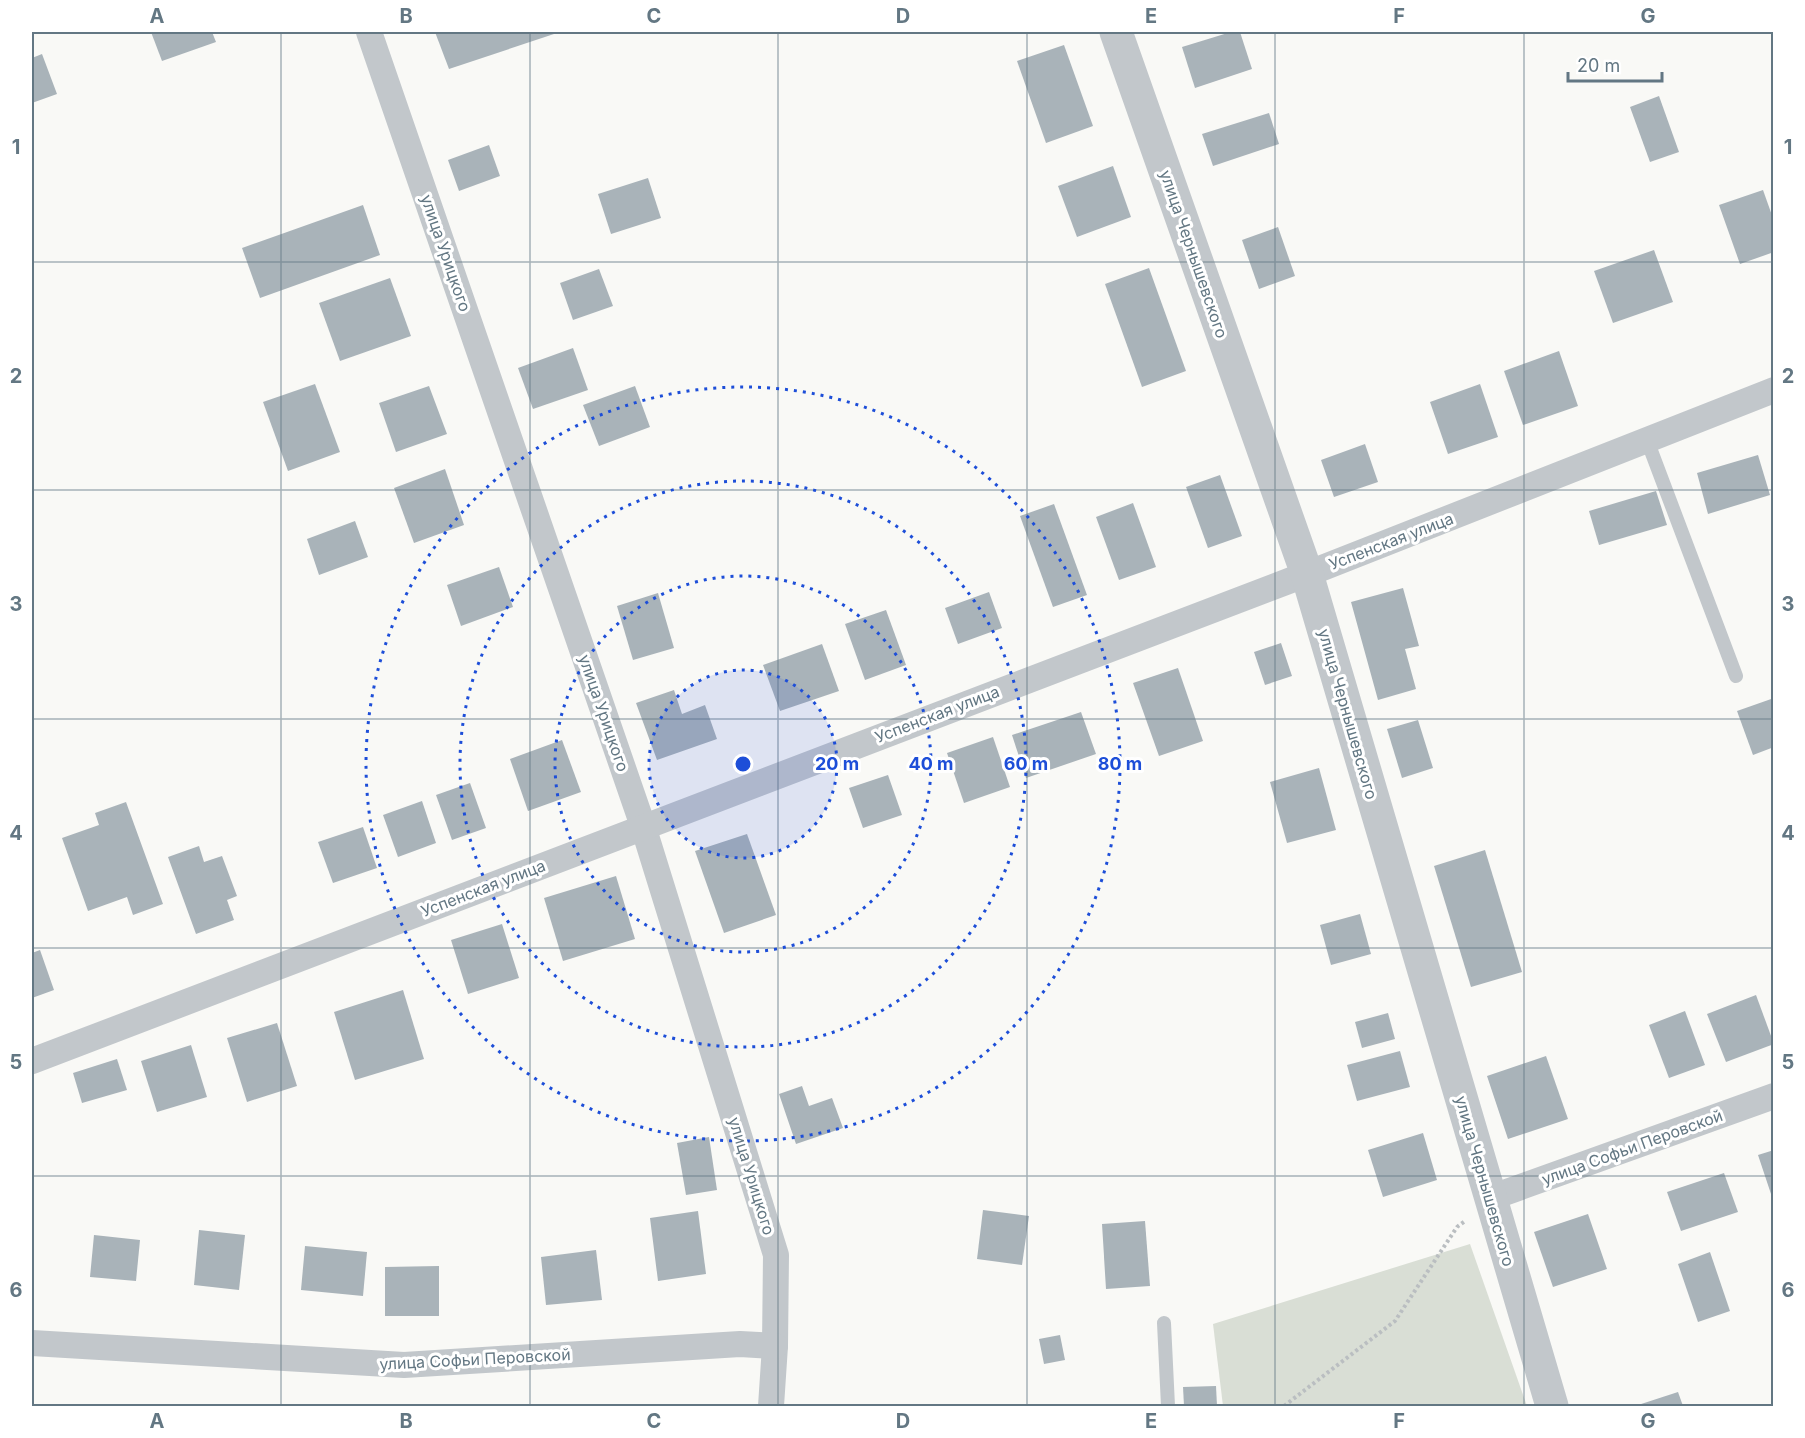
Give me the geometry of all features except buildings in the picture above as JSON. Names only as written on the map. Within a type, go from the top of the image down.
[{"type":"street","name":"улица Урицкого","points":[[369,32],[644,826],[776,1255],[776,1346],[771,1407]]},
{"type":"street","name":"улица Чернышевского","points":[[1116,32],[1307,574],[1552,1407]]},
{"type":"street","name":"Успенская улица","points":[[32,1061],[1307,574],[1773,390]]},
{"type":"street","name":"улица Софьи Перовской","points":[[1490,1198],[1773,1096]]},
{"type":"street","name":"улица Софьи Перовской","points":[[32,1343],[404,1365],[729,1345],[776,1346]]},
{"type":"lane","points":[[1647,440],[1736,676]]},
{"type":"lane","points":[[1164,1323],[1168,1407]]},
{"type":"path","points":[[1284,1407],[1395,1320],[1457,1227],[1490,1198]]},
{"type":"shaded area","points":[[1470,1244],[1527,1406],[1223,1406],[1213,1324]]}]
